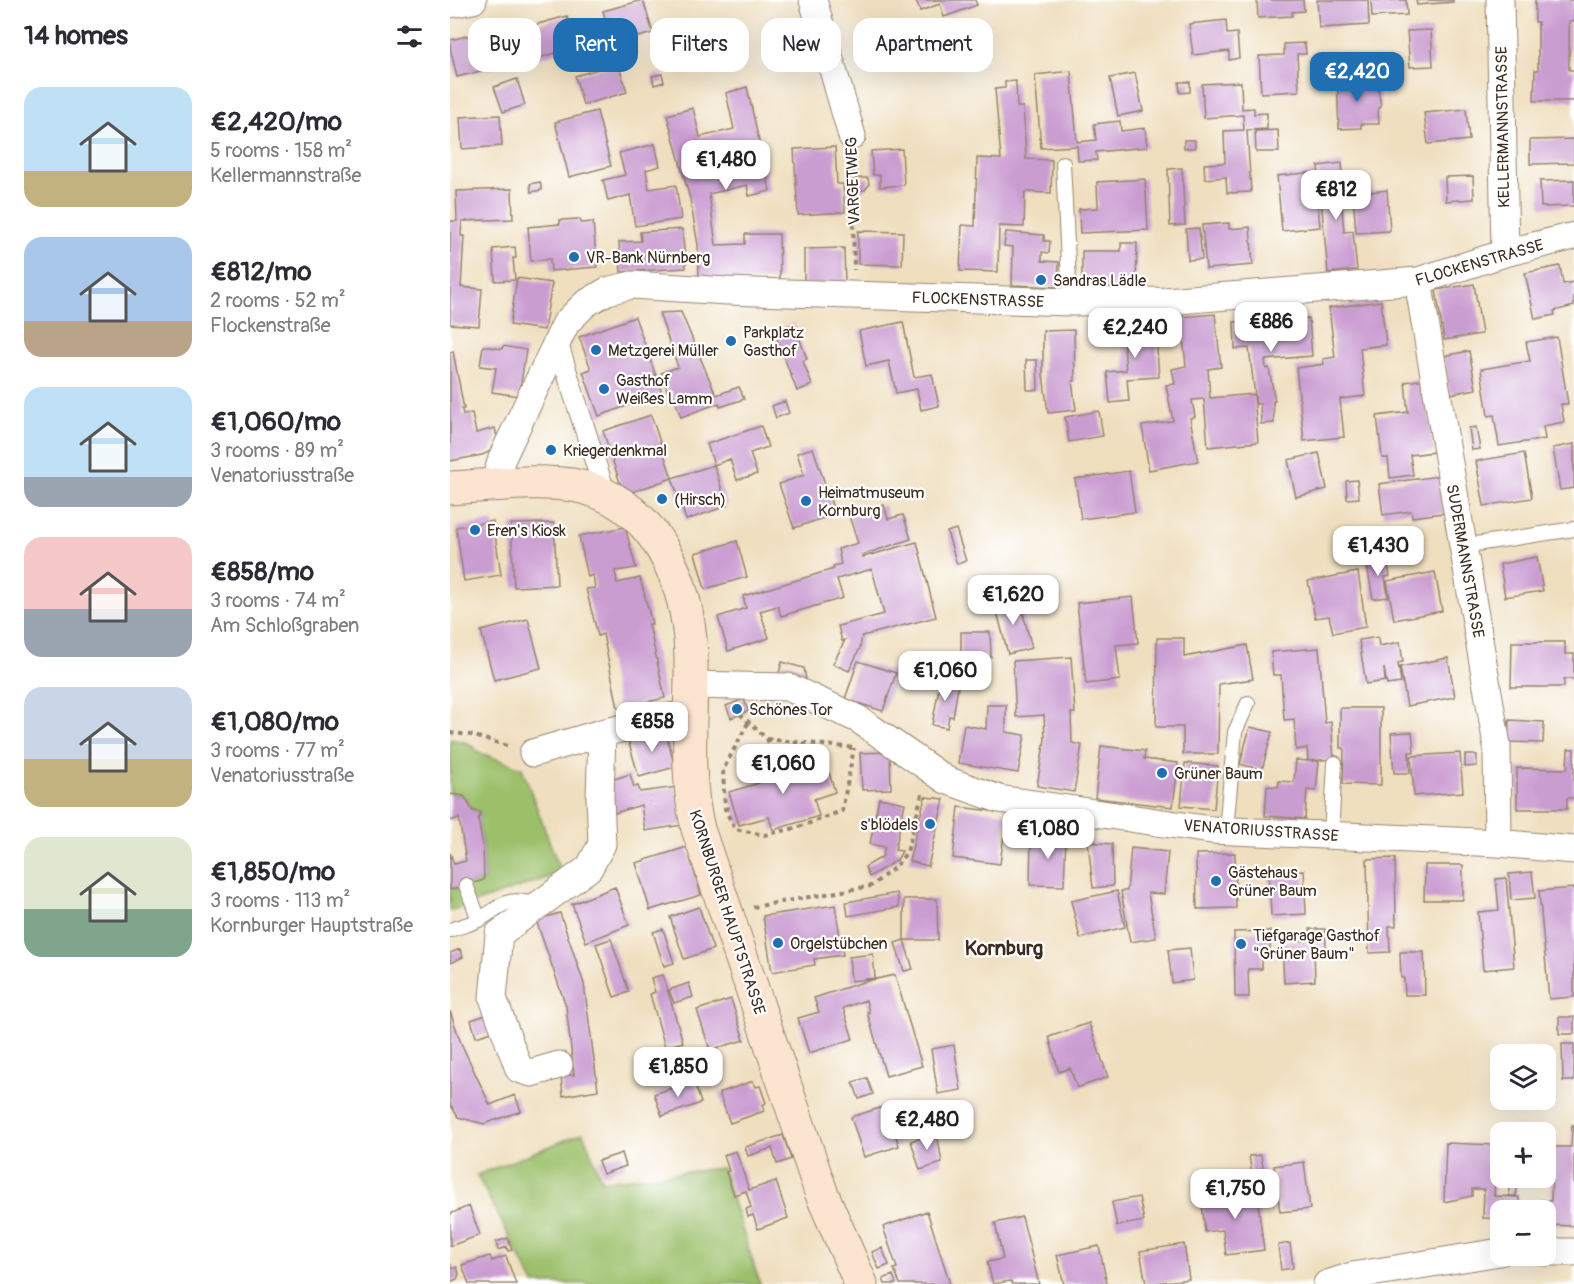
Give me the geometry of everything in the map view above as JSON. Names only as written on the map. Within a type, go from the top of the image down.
[{"type":"main road","name":"KORNBURGER HAUPTSTRASSE","points":[[450,488],[544,483],[573,486],[605,494],[643,522],[656,537],[670,563],[684,602],[691,655],[688,753],[693,810],[821,1192],[861,1284]]},
{"type":"street","points":[[450,4],[473,0]]},
{"type":"street","name":"VARGETWEG","points":[[813,0],[852,136]]},
{"type":"street","name":"KELLERMANNSTRASSE","points":[[1500,0],[1505,253]]},
{"type":"street","name":"FLOCKENSTRASSE","points":[[494,485],[502,458],[566,323],[585,304],[607,291],[632,285],[727,291],[1070,302],[1165,301],[1418,281],[1505,253],[1574,236]]},
{"type":"street","name":"SUDERMANNSTRASSE","points":[[1418,281],[1497,745],[1498,843]]},
{"type":"street","points":[[557,341],[605,494]]},
{"type":"street","name":"VENATORIUSSTRASSE","points":[[533,753],[602,733],[690,699],[788,687],[858,719],[946,780],[999,799],[1211,830],[1498,843],[1574,850]]},
{"type":"street","points":[[559,1065],[531,1073],[519,1069],[493,998],[499,934],[589,868],[602,844],[600,798],[602,733]]},
{"type":"street","points":[[1556,1252],[1574,1252]]},
{"type":"street","points":[[1327,1284],[1352,1276],[1490,1254]]},
{"type":"lane","points":[[1063,163],[1070,302]]},
{"type":"lane","points":[[1463,546],[1574,529]]},
{"type":"lane","points":[[1226,830],[1235,732],[1248,703]]},
{"type":"lane","points":[[1331,835],[1335,764]]},
{"type":"lane","points":[[466,885],[479,920]]},
{"type":"lane","points":[[450,930],[479,920],[501,904],[517,899],[538,904]]},
{"type":"path","name":"VARGETWEG","points":[[852,136],[854,295]]},
{"type":"path","points":[[740,714],[767,739],[780,763]]},
{"type":"path","points":[[748,723],[723,770],[725,809],[735,829],[764,835],[842,811],[854,748],[767,739]]},
{"type":"path","points":[[450,733],[471,735],[533,753]]},
{"type":"path","points":[[726,914],[766,904],[871,886],[894,868],[908,852],[928,768]]},
{"type":"path","points":[[725,809],[734,807]]},
{"type":"green space","points":[[450,739],[468,743],[480,753],[522,768],[561,873],[450,911],[450,890],[484,880],[483,847],[478,819],[480,812],[473,811],[464,796],[450,794]]},
{"type":"green space","points":[[583,1133],[602,1181],[722,1168],[760,1284],[534,1284],[477,1175]]},
{"type":"building","points":[[643,0],[650,23],[650,34],[638,37],[638,18],[605,18],[603,11]]},
{"type":"building","points":[[916,0],[975,0],[977,5],[944,17],[940,4],[920,11]]},
{"type":"building","points":[[1257,0],[1303,0],[1304,11],[1292,12],[1292,16],[1258,18]]},
{"type":"building","points":[[1317,0],[1368,0],[1369,25],[1319,28]]},
{"type":"building","points":[[1371,0],[1406,0],[1407,15],[1372,17]]},
{"type":"building","points":[[1416,0],[1453,0],[1453,2],[1417,5]]},
{"type":"building","points":[[1535,0],[1574,0],[1574,21],[1569,22],[1569,70],[1574,70],[1574,101],[1534,101],[1535,70],[1538,70],[1538,22],[1535,22]]},
{"type":"building","points":[[553,20],[553,54],[541,57],[541,23]]},
{"type":"building","points":[[1226,20],[1227,34],[1237,33],[1239,58],[1229,60],[1229,51],[1193,55],[1189,24]]},
{"type":"building","points":[[1431,30],[1433,66],[1410,67],[1407,31]]},
{"type":"building","points":[[468,36],[468,72],[476,72],[457,77],[450,40]]},
{"type":"building","points":[[1305,43],[1306,54],[1297,54],[1299,91],[1261,93],[1259,56],[1284,55],[1284,44]]},
{"type":"building","points":[[1071,71],[1077,142],[1096,140],[1094,124],[1120,121],[1121,131],[1145,128],[1147,147],[1096,152],[1097,160],[1078,161],[1077,146],[1041,148],[1035,75]]},
{"type":"building","points":[[588,72],[621,72],[627,92],[583,105],[575,76]]},
{"type":"building","points":[[1135,73],[1143,111],[1118,116],[1110,78]]},
{"type":"building","points":[[662,74],[664,82],[654,85],[652,76]]},
{"type":"building","points":[[1337,76],[1355,76],[1355,84],[1377,83],[1381,106],[1378,110],[1379,124],[1361,124],[1361,128],[1339,129]]},
{"type":"building","points":[[517,79],[525,105],[503,112],[494,87]]},
{"type":"building","points":[[1016,81],[1017,107],[1023,107],[1026,159],[1052,160],[1051,193],[1025,192],[1024,227],[999,226],[998,272],[960,271],[962,225],[975,226],[977,158],[1001,159],[995,89],[1005,88],[1005,82]]},
{"type":"building","points":[[1179,82],[1190,82],[1190,92],[1180,93]]},
{"type":"building","points":[[1241,82],[1242,109],[1254,108],[1254,114],[1267,113],[1267,129],[1247,130],[1251,192],[1227,193],[1226,177],[1205,179],[1204,164],[1225,163],[1224,131],[1244,130],[1243,115],[1204,118],[1202,84]]},
{"type":"building","points":[[747,87],[770,191],[749,196],[747,185],[709,194],[716,245],[745,244],[745,234],[779,234],[780,280],[699,282],[698,245],[690,199],[667,115],[693,108],[700,137],[734,129],[726,93]]},
{"type":"building","points":[[1466,109],[1469,140],[1428,144],[1424,113]]},
{"type":"building","points":[[597,111],[611,166],[569,177],[555,122]]},
{"type":"building","points":[[500,115],[502,146],[462,149],[460,117]]},
{"type":"building","points":[[1278,130],[1279,152],[1256,152],[1255,131]]},
{"type":"building","points":[[1574,139],[1574,163],[1530,164],[1530,140]]},
{"type":"building","points":[[1184,140],[1195,140],[1195,148],[1184,148]]},
{"type":"building","points":[[655,144],[660,166],[646,170],[649,189],[676,185],[681,219],[635,226],[630,195],[608,201],[603,180],[625,175],[619,153]]},
{"type":"building","points":[[835,147],[837,184],[843,184],[845,212],[798,215],[794,149]]},
{"type":"building","points":[[902,149],[904,185],[880,187],[880,175],[873,175],[871,151]]},
{"type":"building","points":[[1342,163],[1343,182],[1340,182],[1344,232],[1353,231],[1357,270],[1328,273],[1318,166]]},
{"type":"building","points":[[1182,168],[1185,225],[1170,226],[1168,169]]},
{"type":"building","points":[[1315,172],[1320,227],[1282,231],[1277,176]]},
{"type":"building","points":[[1473,176],[1474,199],[1446,201],[1445,177]]},
{"type":"building","points":[[856,178],[868,178],[869,185],[865,190],[857,191]]},
{"type":"building","points":[[1145,179],[1148,230],[1080,233],[1079,209],[1098,208],[1097,182]]},
{"type":"building","points":[[1574,180],[1574,206],[1541,207],[1540,181]]},
{"type":"building","points":[[540,182],[542,190],[531,192],[530,184]]},
{"type":"building","points":[[512,189],[513,219],[462,221],[461,236],[464,236],[461,287],[482,289],[479,326],[450,324],[450,221],[457,221],[456,191]]},
{"type":"building","points":[[1387,190],[1390,231],[1356,233],[1353,194]]},
{"type":"building","points":[[580,219],[581,223],[593,222],[597,267],[551,271],[550,259],[531,261],[528,227],[560,224],[560,220]]},
{"type":"building","points":[[1229,223],[1229,229],[1250,227],[1253,265],[1206,269],[1202,225]]},
{"type":"building","points":[[1199,228],[1202,259],[1188,260],[1186,229]]},
{"type":"building","points":[[682,229],[686,268],[621,272],[619,242],[641,241],[640,232]]},
{"type":"building","points":[[858,231],[903,232],[902,265],[858,264]]},
{"type":"building","points":[[1006,232],[1044,235],[1044,241],[1050,241],[1049,253],[1042,252],[1042,261],[1059,262],[1058,287],[1012,285],[1013,247],[1004,246]]},
{"type":"building","points":[[1121,243],[1137,243],[1136,287],[1082,287],[1082,251],[1121,251]]},
{"type":"building","points":[[515,247],[516,258],[513,258],[515,280],[495,281],[493,249]]},
{"type":"building","points":[[844,248],[845,284],[804,285],[804,249]]},
{"type":"building","points":[[1560,266],[1563,284],[1574,282],[1574,306],[1554,311],[1555,315],[1535,319],[1525,273]]},
{"type":"building","points":[[517,278],[552,283],[544,330],[510,325]]},
{"type":"building","points":[[1474,284],[1482,334],[1444,340],[1436,290]]},
{"type":"building","points":[[1381,301],[1386,345],[1360,348],[1365,396],[1340,399],[1344,437],[1304,441],[1296,368],[1324,364],[1323,359],[1335,357],[1329,308]]},
{"type":"building","points":[[681,312],[716,395],[739,387],[744,399],[720,407],[719,403],[681,417],[672,391],[668,392],[661,373],[678,367],[659,313]]},
{"type":"building","points":[[1215,314],[1221,367],[1208,369],[1210,398],[1254,394],[1258,442],[1208,447],[1204,399],[1192,400],[1195,417],[1190,418],[1198,461],[1149,470],[1142,426],[1173,421],[1166,385],[1175,384],[1172,369],[1186,366],[1181,317]]},
{"type":"building","points":[[635,317],[662,393],[599,416],[583,372],[591,369],[579,337]]},
{"type":"building","points":[[1309,318],[1312,356],[1265,360],[1266,369],[1269,368],[1275,401],[1273,401],[1274,423],[1261,424],[1260,404],[1256,404],[1249,348],[1235,349],[1234,322]]},
{"type":"building","points":[[903,322],[914,377],[932,374],[939,406],[921,410],[917,389],[896,393],[889,361],[866,366],[859,331]]},
{"type":"building","points":[[1155,322],[1159,377],[1127,379],[1129,401],[1110,403],[1107,372],[1126,370],[1122,324]]},
{"type":"building","points":[[794,324],[807,359],[803,361],[812,385],[797,391],[774,331]]},
{"type":"building","points":[[1074,330],[1075,381],[1072,381],[1076,410],[1048,413],[1043,374],[1043,331]]},
{"type":"building","points":[[1557,337],[1568,404],[1561,404],[1564,422],[1543,426],[1545,439],[1499,446],[1494,415],[1488,416],[1481,369],[1530,361],[1526,342]]},
{"type":"building","points":[[483,346],[502,349],[503,346],[526,350],[519,396],[492,392],[496,368],[480,366]]},
{"type":"building","points":[[453,351],[464,409],[462,409],[463,415],[472,413],[476,433],[495,428],[497,437],[489,452],[450,461],[450,352]]},
{"type":"building","points":[[1469,351],[1476,389],[1450,394],[1443,356]]},
{"type":"building","points":[[1026,360],[1037,360],[1038,390],[1027,390]]},
{"type":"building","points":[[1425,379],[1434,452],[1410,455],[1413,475],[1390,478],[1388,458],[1382,458],[1377,416],[1408,412],[1405,382]]},
{"type":"building","points":[[785,401],[789,413],[776,418],[772,406]]},
{"type":"building","points":[[1099,411],[1103,436],[1069,442],[1065,417]]},
{"type":"building","points":[[651,415],[672,478],[624,495],[603,431]]},
{"type":"building","points":[[761,426],[768,447],[750,453],[757,474],[737,480],[730,459],[714,465],[707,444]]},
{"type":"building","points":[[1476,427],[1480,449],[1472,450],[1469,428]]},
{"type":"building","points":[[1574,444],[1574,488],[1560,490],[1553,448]]},
{"type":"building","points":[[813,448],[835,514],[794,528],[779,484],[804,475],[797,453]]},
{"type":"building","points":[[1319,453],[1327,489],[1296,497],[1288,460]]},
{"type":"building","points":[[1524,453],[1532,498],[1484,506],[1476,461]]},
{"type":"building","points":[[714,465],[727,506],[686,520],[672,478]]},
{"type":"building","points":[[1129,471],[1135,512],[1081,519],[1075,479]]},
{"type":"building","points":[[1439,476],[1444,513],[1412,517],[1411,511],[1383,515],[1379,484]]},
{"type":"building","points":[[1357,480],[1359,498],[1347,499],[1346,481]]},
{"type":"building","points":[[884,505],[888,519],[903,515],[911,539],[862,555],[863,557],[917,542],[936,617],[862,636],[860,648],[849,671],[833,664],[845,640],[842,641],[838,626],[884,614],[872,569],[837,579],[843,598],[781,616],[778,606],[760,611],[769,638],[728,651],[718,617],[746,608],[743,596],[834,569],[833,566],[841,564],[838,549],[858,543],[849,516]]},
{"type":"building","points":[[493,521],[501,575],[464,581],[456,527]]},
{"type":"building","points":[[554,523],[557,585],[514,587],[511,524]]},
{"type":"building","points":[[625,527],[636,568],[615,571],[617,583],[640,578],[652,624],[649,624],[665,698],[618,708],[603,634],[598,636],[586,589],[595,588],[593,575],[588,577],[579,536]]},
{"type":"building","points":[[956,529],[966,561],[957,564],[947,532]]},
{"type":"building","points":[[737,541],[747,577],[705,589],[695,553]]},
{"type":"building","points":[[1386,556],[1390,576],[1385,577],[1388,597],[1373,599],[1366,560]]},
{"type":"building","points":[[1537,557],[1543,591],[1505,597],[1500,564]]},
{"type":"building","points":[[1358,572],[1366,627],[1333,633],[1329,616],[1315,618],[1308,581]]},
{"type":"building","points":[[1435,572],[1442,611],[1394,620],[1387,581]]},
{"type":"building","points":[[1133,597],[1138,643],[1116,645],[1120,680],[1086,684],[1077,603]]},
{"type":"building","points":[[1019,598],[1032,648],[1008,654],[995,604]]},
{"type":"building","points":[[528,619],[541,668],[494,680],[481,631]]},
{"type":"building","points":[[961,632],[990,632],[991,657],[961,657]]},
{"type":"building","points":[[1378,637],[1379,646],[1400,642],[1403,662],[1398,663],[1401,683],[1387,685],[1384,668],[1385,681],[1366,684],[1359,640]]},
{"type":"building","points":[[1157,638],[1184,638],[1184,657],[1247,645],[1253,679],[1219,684],[1218,754],[1183,754],[1183,727],[1156,727]]},
{"type":"building","points":[[1512,642],[1565,642],[1565,654],[1574,654],[1574,679],[1564,679],[1564,687],[1511,687]]},
{"type":"building","points":[[1319,648],[1325,723],[1331,722],[1334,759],[1308,761],[1307,748],[1296,750],[1294,719],[1284,720],[1281,675],[1273,675],[1271,652]]},
{"type":"building","points":[[1071,657],[1075,713],[1071,713],[1072,743],[1082,745],[1074,792],[1037,786],[1045,739],[1044,715],[1016,717],[1013,661]]},
{"type":"building","points":[[1448,658],[1455,697],[1407,706],[1400,667]]},
{"type":"building","points":[[858,661],[896,673],[883,711],[845,699]]},
{"type":"building","points":[[782,662],[804,668],[807,686],[777,680]]},
{"type":"building","points":[[918,671],[934,676],[931,685],[915,681]]},
{"type":"building","points":[[941,677],[959,681],[953,717],[949,716],[947,728],[932,725]]},
{"type":"building","name":"Schönes Tor","points":[[744,699],[748,711],[731,718],[726,706]]},
{"type":"building","points":[[987,705],[1006,705],[1006,732],[1025,735],[1018,773],[958,763],[964,725],[986,729]]},
{"type":"building","points":[[1340,708],[1381,708],[1381,785],[1343,784],[1344,748],[1340,748]]},
{"type":"building","points":[[1509,720],[1544,722],[1543,743],[1508,742]]},
{"type":"building","points":[[1250,727],[1272,732],[1262,770],[1240,764]]},
{"type":"building","points":[[665,729],[675,767],[639,777],[628,740]]},
{"type":"building","points":[[1412,732],[1414,752],[1409,752],[1410,773],[1394,773],[1391,733]]},
{"type":"building","points":[[1101,746],[1145,751],[1144,759],[1178,763],[1173,807],[1095,798]]},
{"type":"building","points":[[1568,749],[1574,749],[1574,798],[1567,798],[1567,809],[1517,809],[1517,768],[1567,769]]},
{"type":"building","points":[[890,752],[891,789],[862,790],[860,753]]},
{"type":"building","points":[[1460,753],[1463,792],[1414,796],[1411,756]]},
{"type":"building","points":[[1465,755],[1477,755],[1477,766],[1465,767]]},
{"type":"building","points":[[800,757],[806,772],[827,766],[835,792],[814,799],[819,816],[773,830],[769,817],[739,825],[729,792],[759,783],[755,771]]},
{"type":"building","points":[[1296,760],[1319,761],[1316,791],[1307,790],[1305,819],[1265,816],[1267,786],[1278,787],[1279,781],[1294,782]]},
{"type":"building","points":[[1185,763],[1218,766],[1214,809],[1181,806]]},
{"type":"building","points":[[630,774],[634,787],[638,786],[640,792],[677,787],[683,825],[645,831],[641,805],[615,813],[605,782]]},
{"type":"building","points":[[450,794],[464,796],[473,811],[480,812],[478,819],[483,847],[484,880],[450,890],[450,853],[454,864],[466,861],[459,818],[450,821]]},
{"type":"building","points":[[925,797],[944,799],[928,866],[909,861]]},
{"type":"building","points":[[879,798],[905,803],[895,850],[902,851],[897,860],[869,877],[865,867],[882,857],[885,847],[870,844]]},
{"type":"building","points":[[959,807],[1007,813],[1000,864],[953,858]]},
{"type":"building","points":[[1031,834],[1066,835],[1064,886],[1030,885]]},
{"type":"building","points":[[1088,842],[1112,844],[1113,886],[1093,888]]},
{"type":"building","points":[[687,847],[701,895],[650,910],[636,863]]},
{"type":"building","points":[[1131,848],[1168,852],[1164,894],[1148,893],[1156,938],[1130,942],[1121,891],[1127,891]]},
{"type":"building","name":"Gästehaus Grüner Baum","points":[[1235,853],[1236,908],[1197,909],[1196,854]]},
{"type":"building","points":[[1395,858],[1396,926],[1389,926],[1390,952],[1369,953],[1367,859]]},
{"type":"building","points":[[1425,865],[1463,865],[1463,900],[1424,900]]},
{"type":"building","points":[[1304,870],[1306,914],[1271,916],[1269,872]]},
{"type":"building","points":[[1532,872],[1535,898],[1511,900],[1509,874]]},
{"type":"building","points":[[1506,878],[1514,967],[1483,970],[1478,912],[1499,910],[1496,879]]},
{"type":"building","points":[[615,887],[629,925],[586,942],[572,904]]},
{"type":"building","points":[[1574,888],[1574,997],[1549,999],[1539,891]]},
{"type":"building","points":[[1117,891],[1125,927],[1080,938],[1071,901]]},
{"type":"building","points":[[897,893],[899,907],[848,916],[846,902]]},
{"type":"building","points":[[904,899],[937,899],[938,940],[904,940]]},
{"type":"building","points":[[835,905],[843,955],[814,959],[815,965],[772,972],[763,916]]},
{"type":"building","points":[[699,907],[713,949],[684,959],[670,917]]},
{"type":"building","points":[[560,913],[584,984],[598,1090],[563,1096],[561,1076],[574,1075],[566,1006],[536,920]]},
{"type":"building","points":[[663,929],[674,963],[664,966],[653,932]]},
{"type":"building","points":[[1310,929],[1325,929],[1326,947],[1314,948],[1315,981],[1284,983],[1282,942],[1311,940]]},
{"type":"building","points":[[1270,931],[1270,955],[1262,955],[1262,969],[1248,969],[1249,997],[1235,997],[1234,932]]},
{"type":"building","points":[[611,939],[629,992],[614,997],[596,944]]},
{"type":"building","points":[[904,940],[913,969],[904,971],[895,943]]},
{"type":"building","points":[[1190,948],[1193,980],[1172,983],[1168,950]]},
{"type":"building","points":[[460,949],[463,957],[450,963],[450,953]]},
{"type":"building","points":[[1400,952],[1424,952],[1425,995],[1405,995],[1404,978],[1401,978]]},
{"type":"building","points":[[873,954],[875,978],[851,981],[849,957]]},
{"type":"building","points":[[663,975],[683,1042],[665,1047],[650,994],[655,992],[651,978]]},
{"type":"building","points":[[895,975],[922,1066],[886,1076],[867,1012],[869,1012],[866,1000],[843,1008],[853,1039],[809,1053],[798,1018],[819,1012],[814,998],[863,982]]},
{"type":"building","points":[[689,983],[693,997],[674,1003],[669,990]]},
{"type":"building","points":[[731,999],[744,1040],[710,1050],[697,1010]]},
{"type":"building","points":[[450,1011],[461,1043],[490,1105],[515,1095],[521,1111],[484,1124],[458,1117],[450,1104]]},
{"type":"building","points":[[492,1013],[498,1030],[476,1037],[471,1020]]},
{"type":"building","points":[[1559,1017],[1574,1017],[1574,1034],[1559,1034]]},
{"type":"building","points":[[1089,1023],[1108,1077],[1077,1088],[1070,1068],[1059,1072],[1049,1037]]},
{"type":"building","points":[[1562,1044],[1574,1044],[1574,1081],[1563,1081]]},
{"type":"building","points":[[954,1045],[961,1090],[938,1094],[931,1049]]},
{"type":"building","points":[[710,1066],[715,1078],[701,1083],[696,1071]]},
{"type":"building","points":[[867,1078],[873,1094],[859,1099],[853,1082]]},
{"type":"building","points":[[694,1081],[701,1103],[662,1116],[654,1094]]},
{"type":"building","points":[[753,1081],[756,1087],[760,1086],[766,1103],[762,1105],[764,1111],[730,1123],[719,1093]]},
{"type":"building","points":[[886,1106],[899,1146],[864,1157],[851,1117]]},
{"type":"building","points":[[1572,1125],[1574,1125],[1574,1226],[1556,1225],[1556,1200],[1551,1200],[1551,1188],[1556,1188],[1556,1147],[1571,1147]]},
{"type":"building","points":[[937,1133],[942,1163],[920,1170],[911,1141]]},
{"type":"building","points":[[783,1135],[791,1159],[777,1164],[772,1148],[748,1156],[745,1147]]},
{"type":"building","points":[[1446,1143],[1490,1145],[1490,1188],[1494,1188],[1494,1196],[1519,1197],[1519,1200],[1490,1200],[1490,1218],[1483,1218],[1484,1189],[1472,1189],[1472,1196],[1444,1202]]},
{"type":"building","points":[[736,1151],[749,1190],[776,1181],[788,1218],[758,1229],[753,1215],[748,1217],[746,1209],[751,1207],[746,1191],[734,1195],[726,1172],[729,1171],[724,1155]]},
{"type":"building","points":[[622,1153],[626,1166],[603,1174],[598,1161]]},
{"type":"building","points":[[1261,1155],[1265,1179],[1253,1181],[1249,1156]]},
{"type":"building","points":[[1304,1162],[1310,1209],[1280,1212],[1274,1166]]},
{"type":"building","points":[[1256,1188],[1264,1250],[1226,1255],[1223,1230],[1205,1232],[1201,1195]]},
{"type":"building","points":[[1509,1188],[1517,1188],[1516,1196],[1509,1196]]},
{"type":"building","points":[[1139,1197],[1144,1221],[1117,1226],[1112,1202]]},
{"type":"building","points":[[469,1206],[480,1235],[450,1246],[450,1214]]},
{"type":"building","points":[[927,1211],[950,1284],[900,1284],[883,1227]]},
{"type":"building","points":[[1022,1217],[1039,1284],[1012,1284],[1011,1281],[993,1284],[987,1262],[1003,1259],[995,1223]]},
{"type":"building","points":[[508,1238],[512,1250],[508,1251],[507,1247],[498,1250],[496,1242]]},
{"type":"building","points":[[1290,1243],[1293,1268],[1281,1270],[1278,1245]]},
{"type":"building","points":[[1184,1244],[1189,1279],[1146,1284],[1140,1251]]},
{"type":"building","points":[[1099,1246],[1107,1284],[1064,1284],[1057,1255]]},
{"type":"building","points":[[882,1248],[889,1265],[879,1269],[872,1252]]},
{"type":"building","points":[[490,1256],[492,1261],[506,1256],[516,1284],[469,1284],[462,1265]]},
{"type":"building","points":[[450,1263],[452,1269],[457,1267],[459,1274],[457,1279],[450,1282]]},
{"type":"building","points":[[893,1275],[896,1284],[885,1284],[883,1279]]},
{"type":"place","name":"VR-Bank Nürnberg","points":[[574,257]]},
{"type":"place","name":"Sandras Lädle","points":[[1041,280]]},
{"type":"place","name":"Parkplatz Gasthof","points":[[731,341]]},
{"type":"place","name":"Metzgerei Müller","points":[[596,350]]},
{"type":"place","name":"Gasthof Weißes Lamm","points":[[604,389]]},
{"type":"place","name":"Kriegerdenkmal","points":[[551,450]]},
{"type":"place","name":"(Hirsch)","points":[[662,499]]},
{"type":"place","name":"Heimatmuseum Kornburg","points":[[806,501]]},
{"type":"place","name":"Eren's Kiosk","points":[[475,530]]},
{"type":"place","name":"Schönes Tor","points":[[737,709]]},
{"type":"place","name":"Grüner Baum","points":[[1162,773]]},
{"type":"place","name":"s'blödels","points":[[930,824]]},
{"type":"place","name":"Gästehaus Grüner Baum","points":[[1216,881]]},
{"type":"place","name":"Orgelstübchen","points":[[778,943]]},
{"type":"place","name":"Tiefgarage Gasthof \"Grüner Baum\"","points":[[1241,944]]},
{"type":"district","name":"Kornburg","points":[[1004,948]]}]
